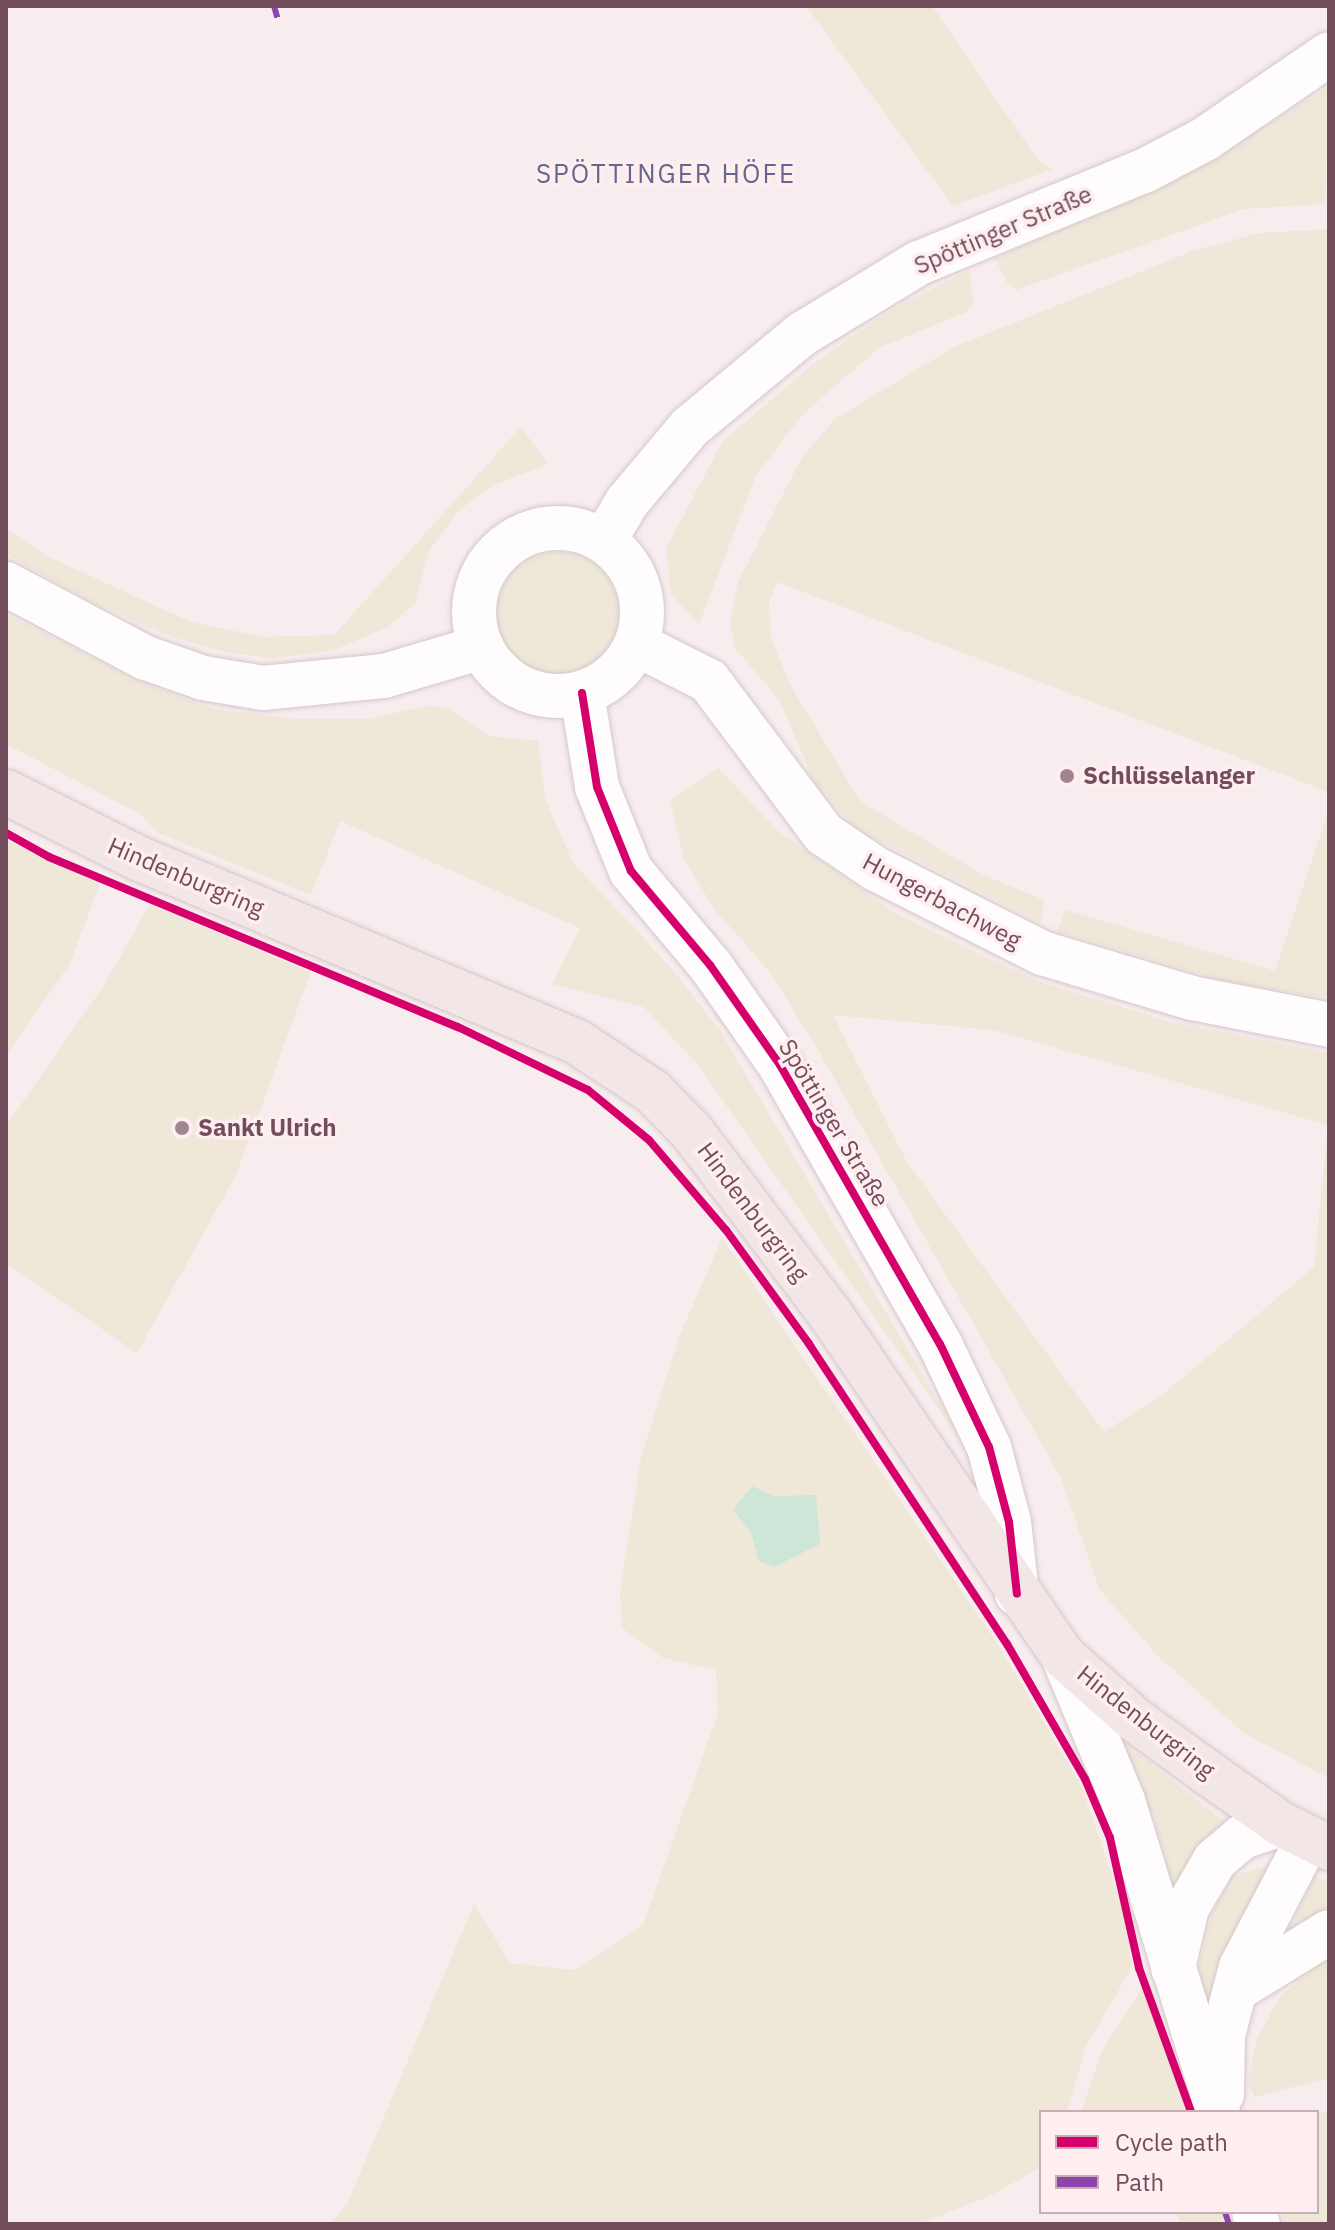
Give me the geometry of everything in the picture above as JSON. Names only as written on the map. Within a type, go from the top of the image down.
[{"type":"main road","name":"Hindenburgring","points":[[6,792],[140,859],[520,1016],[617,1064],[641,1083],[692,1132],[831,1315],[1017,1594],[1063,1656],[1135,1720],[1306,1837]]},
{"type":"street","name":"Spöttinger Straße","points":[[604,541],[627,502],[690,427],[802,334],[919,263],[1170,158],[1329,54]]},
{"type":"street","points":[[563,528],[604,541],[625,561],[638,587],[642,615],[636,644],[615,674],[582,693],[562,696],[524,689],[492,664],[482,647],[475,605],[479,584],[503,548],[521,536],[563,528]]},
{"type":"street","points":[[6,584],[146,658],[203,678],[263,688],[384,676],[482,647]]},
{"type":"street","name":"Hungerbachweg","points":[[636,644],[709,681],[824,834],[876,869],[1042,953],[1192,998],[1329,1025]]},
{"type":"street","name":"Spöttinger Straße","points":[[582,693],[597,787],[631,871],[710,965],[780,1065],[940,1344],[989,1447],[1009,1522],[1017,1594]]},
{"type":"street","points":[[1063,1656],[1123,1801],[1217,2110]]},
{"type":"street","points":[[1173,1971],[1187,1908],[1215,1860],[1242,1837],[1306,1837],[1241,1967],[1220,2062],[1225,2110]]},
{"type":"street","points":[[1235,1990],[1329,1932]]},
{"type":"shaded area","points":[[806,6],[932,6],[1038,160],[1053,169],[953,206]]},
{"type":"shaded area","points":[[1329,87],[1325,204],[1244,209],[1016,290],[1007,283],[995,258],[1175,181]]},
{"type":"shaded area","name":"Schlüsselanger","points":[[1329,229],[1329,792],[777,582],[769,602],[771,638],[790,684],[860,801],[983,875],[1044,900],[1041,923],[858,830],[814,782],[780,701],[735,648],[730,623],[738,582],[802,457],[835,419],[954,347],[1195,250],[1260,233]]},
{"type":"shaded area","points":[[969,270],[974,302],[966,312],[879,348],[802,415],[756,476],[699,624],[671,594],[666,549],[722,442],[813,364],[884,314]]},
{"type":"shaded area","points":[[521,427],[548,464],[494,485],[459,510],[429,551],[415,603],[388,627],[332,651],[273,658],[228,653],[166,635],[88,600],[6,554],[6,529],[51,558],[191,622],[263,637],[334,635]]},
{"type":"shaded area","points":[[558,552],[581,557],[601,570],[614,590],[619,613],[614,636],[601,656],[581,669],[558,674],[535,669],[515,656],[502,636],[497,613],[502,590],[515,570],[535,557]]},
{"type":"shaded area","points":[[6,614],[141,682],[213,709],[297,719],[368,719],[431,705],[449,709],[489,736],[538,741],[546,801],[573,863],[672,969],[719,1029],[966,1448],[698,1065],[644,1007],[552,984],[580,928],[340,821],[311,895],[158,833],[140,814],[6,744]]},
{"type":"shaded area","points":[[718,768],[777,830],[895,913],[1037,981],[1171,1022],[1329,1053],[1329,1778],[1245,1734],[1157,1655],[1099,1589],[1061,1478],[817,1048],[769,971],[715,910],[684,860],[670,800]],"holes":[[[833,1015],[993,1030],[1328,1125],[1314,1267],[1167,1391],[1104,1432],[907,1162]]]},
{"type":"shaded area","points":[[1329,809],[1329,998],[1227,982],[1057,931],[1066,910],[1275,971]]},
{"type":"shaded area","points":[[6,840],[100,884],[69,965],[6,1056]]},
{"type":"shaded area","points":[[150,904],[311,972],[236,1175],[137,1353],[6,1264],[6,1126],[104,985]]},
{"type":"shaded area","points":[[722,1238],[997,1643],[1081,1785],[1122,1905],[1132,1967],[1086,2046],[1068,2110],[1039,2110],[1039,2168],[994,2194],[919,2224],[330,2224],[347,2204],[474,1904],[510,1963],[574,1970],[643,1925],[718,1713],[716,1670],[663,1658],[622,1628],[620,1592],[641,1457],[679,1337]]},
{"type":"shaded area","points":[[752,1486],[773,1496],[816,1495],[820,1544],[774,1567],[759,1561],[751,1532],[733,1510]]},
{"type":"shaded area","points":[[1124,1743],[1234,1829],[1177,1904],[1156,1824]]},
{"type":"shaded area","points":[[1277,1864],[1204,2032],[1198,1970],[1211,1917],[1232,1876]]},
{"type":"shaded area","points":[[1315,1876],[1329,1883],[1329,1914],[1284,1940]]},
{"type":"shaded area","points":[[1329,1957],[1329,2078],[1254,2097],[1248,2082],[1256,2041],[1280,1996]]},
{"type":"shaded area","points":[[1142,1988],[1186,2110],[1082,2110],[1101,2053]]},
{"type":"shaded area","points":[[1329,2111],[1329,2224],[1284,2224],[1282,2214],[1319,2214],[1319,2114]]},
{"type":"shaded area","points":[[1178,2214],[1223,2214],[1226,2224],[1180,2224]]},
{"type":"marked path","points":[[274,6],[278,20]]},
{"type":"marked path","points":[[1226,2214],[1229,2224]]},
{"type":"cycle path","points":[[582,693],[597,787],[631,871],[710,965],[780,1065],[940,1344],[989,1447],[1009,1522],[1017,1594]]},
{"type":"cycle path","points":[[6,833],[49,857],[458,1027],[588,1090],[649,1140],[726,1230],[809,1344],[1007,1644],[1085,1779],[1110,1838],[1139,1968],[1190,2110]]},
{"type":"place","name":"Schlüsselanger","points":[[1067,776]]},
{"type":"place","name":"Sankt Ulrich","points":[[182,1128]]},
{"type":"district","name":"SPÖTTINGER HÖFE","points":[[666,174]]}]
